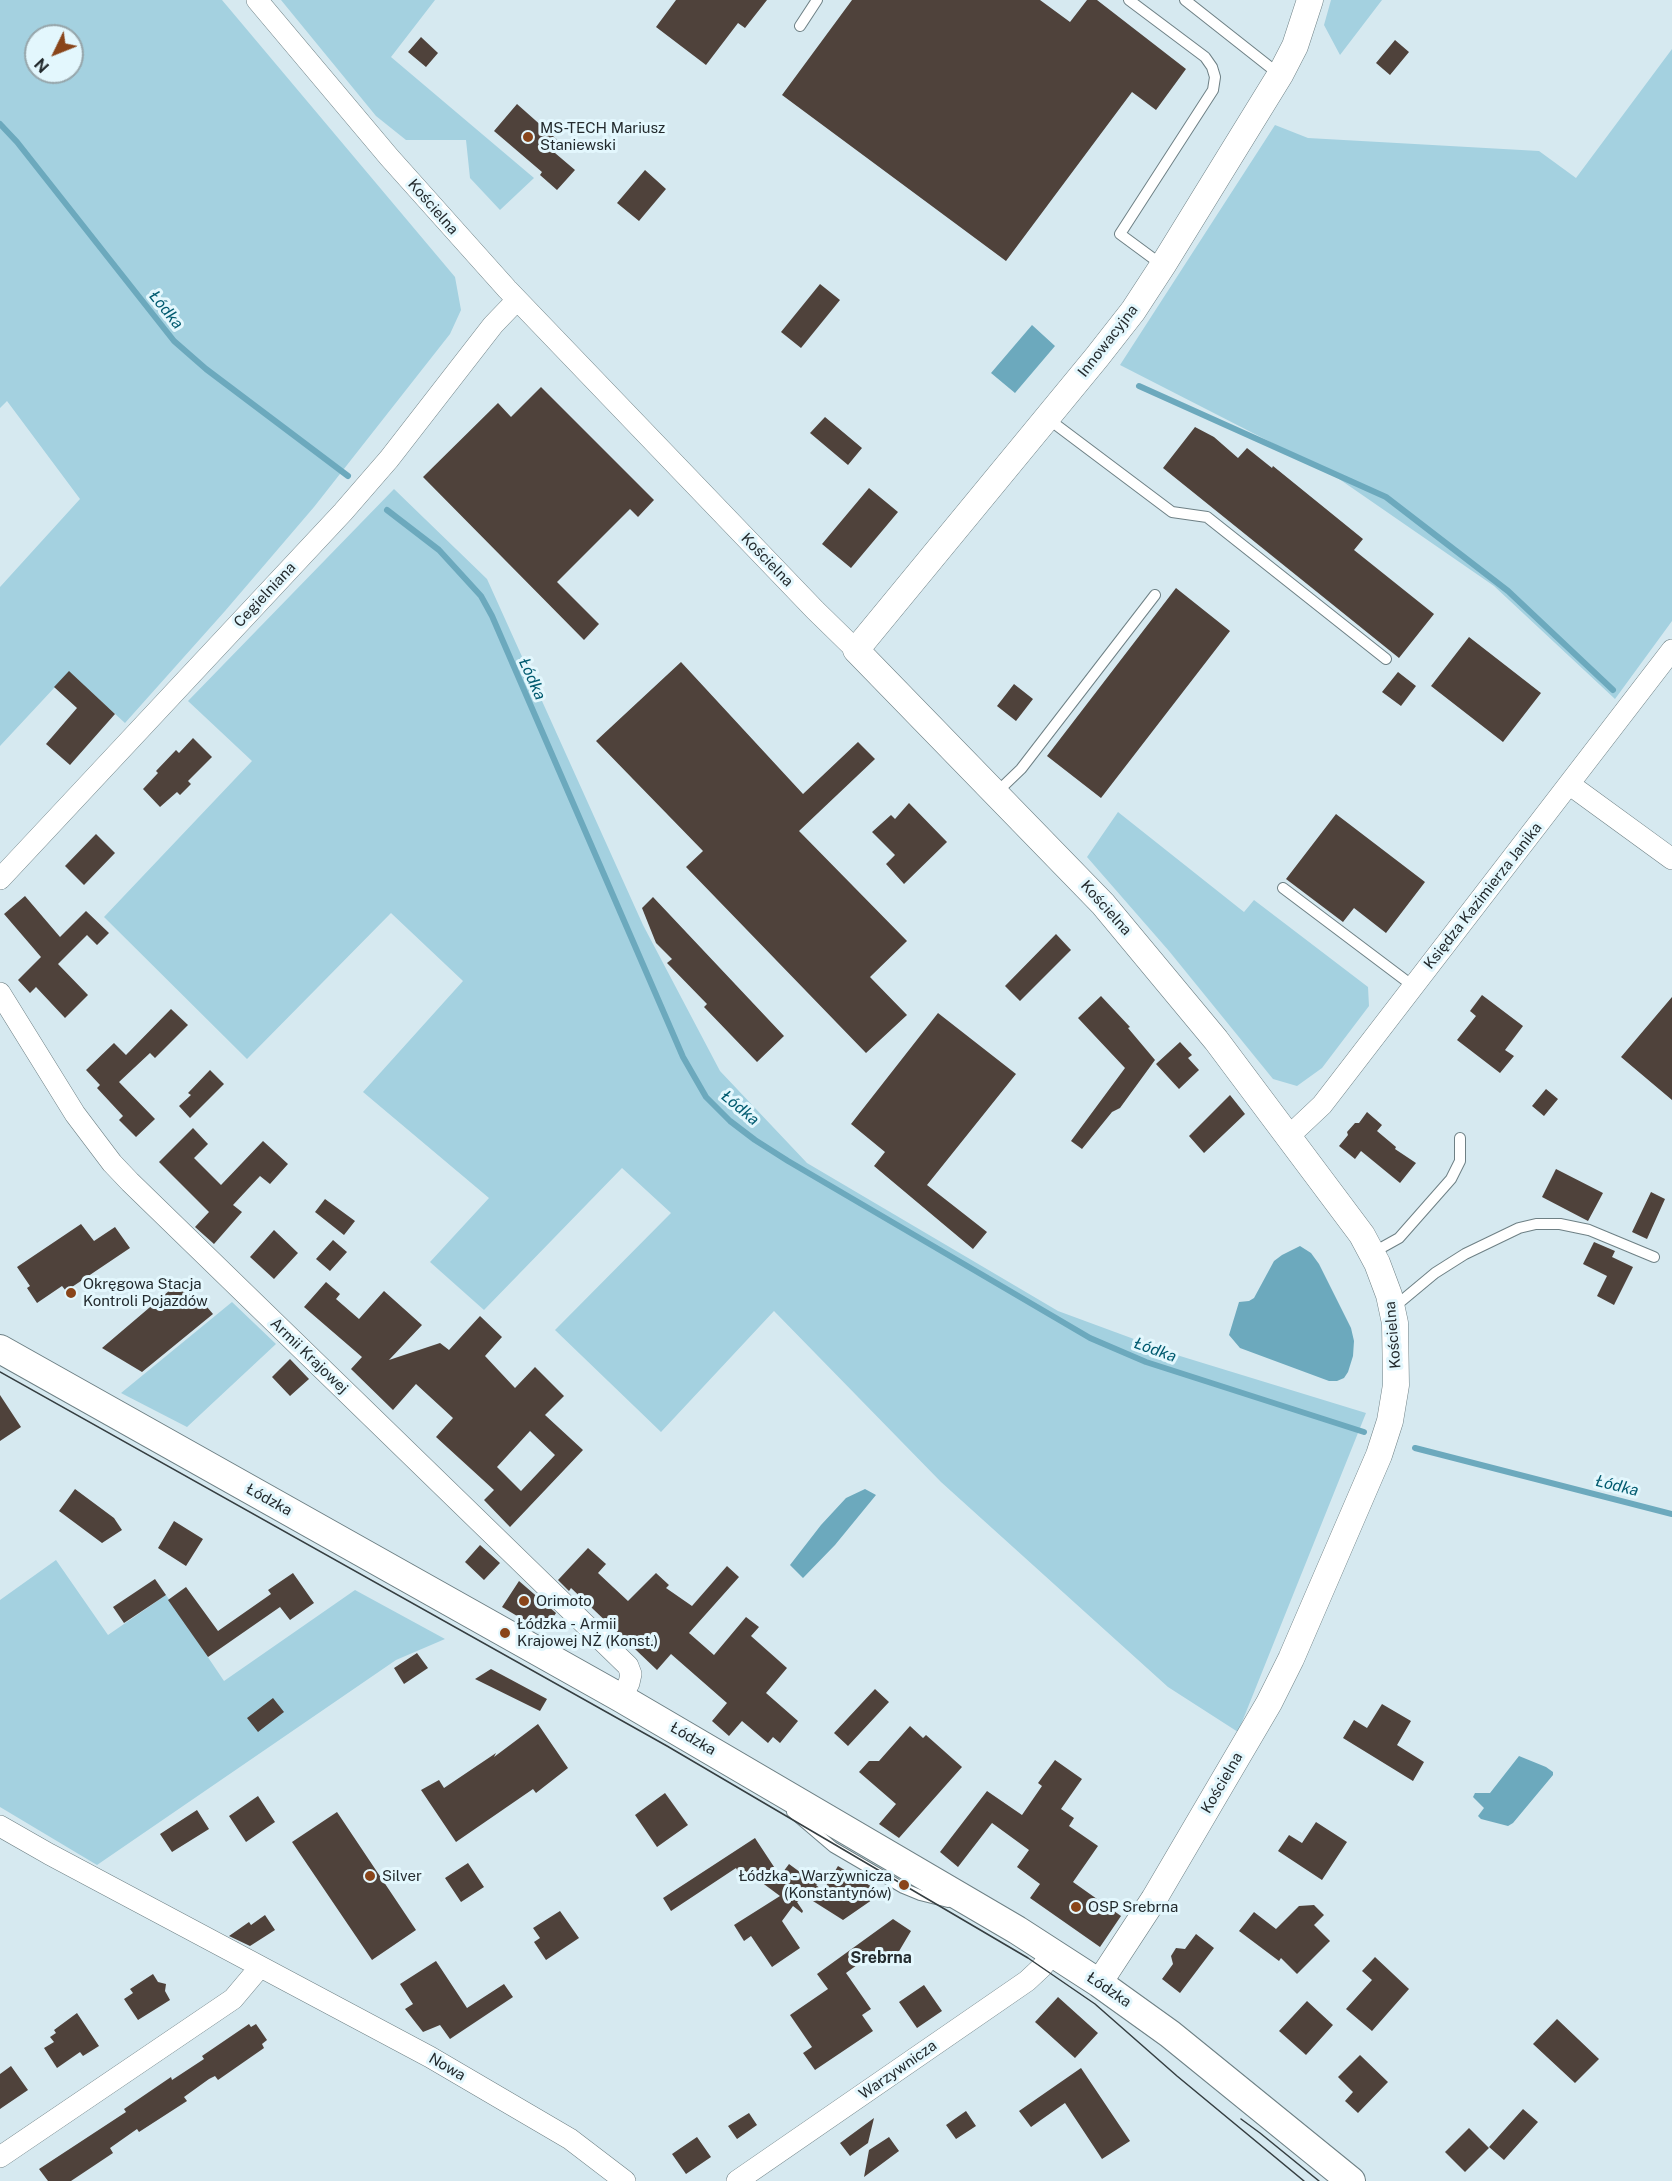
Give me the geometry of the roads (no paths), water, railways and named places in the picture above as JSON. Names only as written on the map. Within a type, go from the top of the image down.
[{"type":"main road","name":"Łódzka","points":[[0,1349],[621,1698],[1053,1952],[1161,2027],[1351,2181]]},
{"type":"street","name":"Kościelna","points":[[258,0],[405,175],[517,300],[815,610],[1103,904],[1216,1040],[1362,1235],[1389,1295],[1396,1351],[1396,1385],[1379,1455],[1296,1648],[1263,1713],[1154,1899],[1099,1983]]},
{"type":"street","name":"Innowacyjna","points":[[856,650],[1133,311],[1280,75],[1295,46],[1310,0]]},
{"type":"street","name":"Cegielniana","points":[[0,879],[343,512],[389,459],[493,325],[517,300]]},
{"type":"street","name":"Księdza Kazimierza Janika","points":[[1288,1137],[1322,1105],[1672,650]]},
{"type":"street","points":[[1569,784],[1672,859]]},
{"type":"street","name":"Armii Krajowej","points":[[0,993],[75,1114],[112,1162],[628,1666],[631,1674],[621,1698]]},
{"type":"street","name":"Nowa","points":[[0,1826],[430,2057],[570,2139],[625,2181]]},
{"type":"street","name":"Warzywnicza","points":[[737,2181],[1026,1981],[1042,1967],[1053,1952]]},
{"type":"street","points":[[0,2157],[233,1999],[260,1967]]},
{"type":"lane","points":[[800,26],[817,0]]},
{"type":"lane","points":[[1129,0],[1205,57],[1215,77],[1213,90],[1120,234],[1163,265]]},
{"type":"lane","points":[[1185,0],[1280,75]]},
{"type":"lane","points":[[1047,418],[1172,512],[1207,517],[1386,659]]},
{"type":"lane","points":[[996,793],[1021,769],[1155,595]]},
{"type":"lane","points":[[1283,888],[1413,986]]},
{"type":"lane","points":[[1371,1253],[1399,1238],[1451,1179],[1460,1161],[1460,1138]]},
{"type":"lane","points":[[1392,1309],[1436,1273],[1465,1254],[1520,1228],[1536,1224],[1560,1224],[1589,1230],[1654,1257]]},
{"type":"waterway","name":"Łódka","points":[[0,124],[17,142],[174,341],[206,369],[348,476]]},
{"type":"waterway","points":[[1139,386],[1386,497],[1508,591],[1613,690]]},
{"type":"waterway","name":"Łódka","points":[[387,510],[439,550],[481,596],[492,616],[683,1057],[706,1097],[730,1121],[788,1161],[1090,1338],[1146,1362],[1364,1432]]},
{"type":"waterway","name":"Łódka","points":[[1415,1448],[1672,1514]]},
{"type":"tram line","points":[[0,1372],[667,1746],[1028,1958],[1095,2004],[1177,2076],[1304,2181]]},
{"type":"tram line","points":[[1241,2119],[1319,2181]]},
{"type":"place","name":"MS-TECH Mariusz Staniewski","points":[[528,137]]},
{"type":"place","name":"Okręgowa Stacja Kontroli Pojazdów","points":[[71,1293]]},
{"type":"place","name":"Orimoto","points":[[524,1601]]},
{"type":"place","name":"Łódzka - Armii Krajowej NŻ (Konst.)","points":[[505,1633]]},
{"type":"place","name":"Silver","points":[[370,1876]]},
{"type":"place","name":"Łódzka - Warzywnicza (Konstantynów)","points":[[904,1885]]},
{"type":"place","name":"OSP Srebrna","points":[[1076,1907]]},
{"type":"district","name":"Srebrna","points":[[881,1958]]}]
